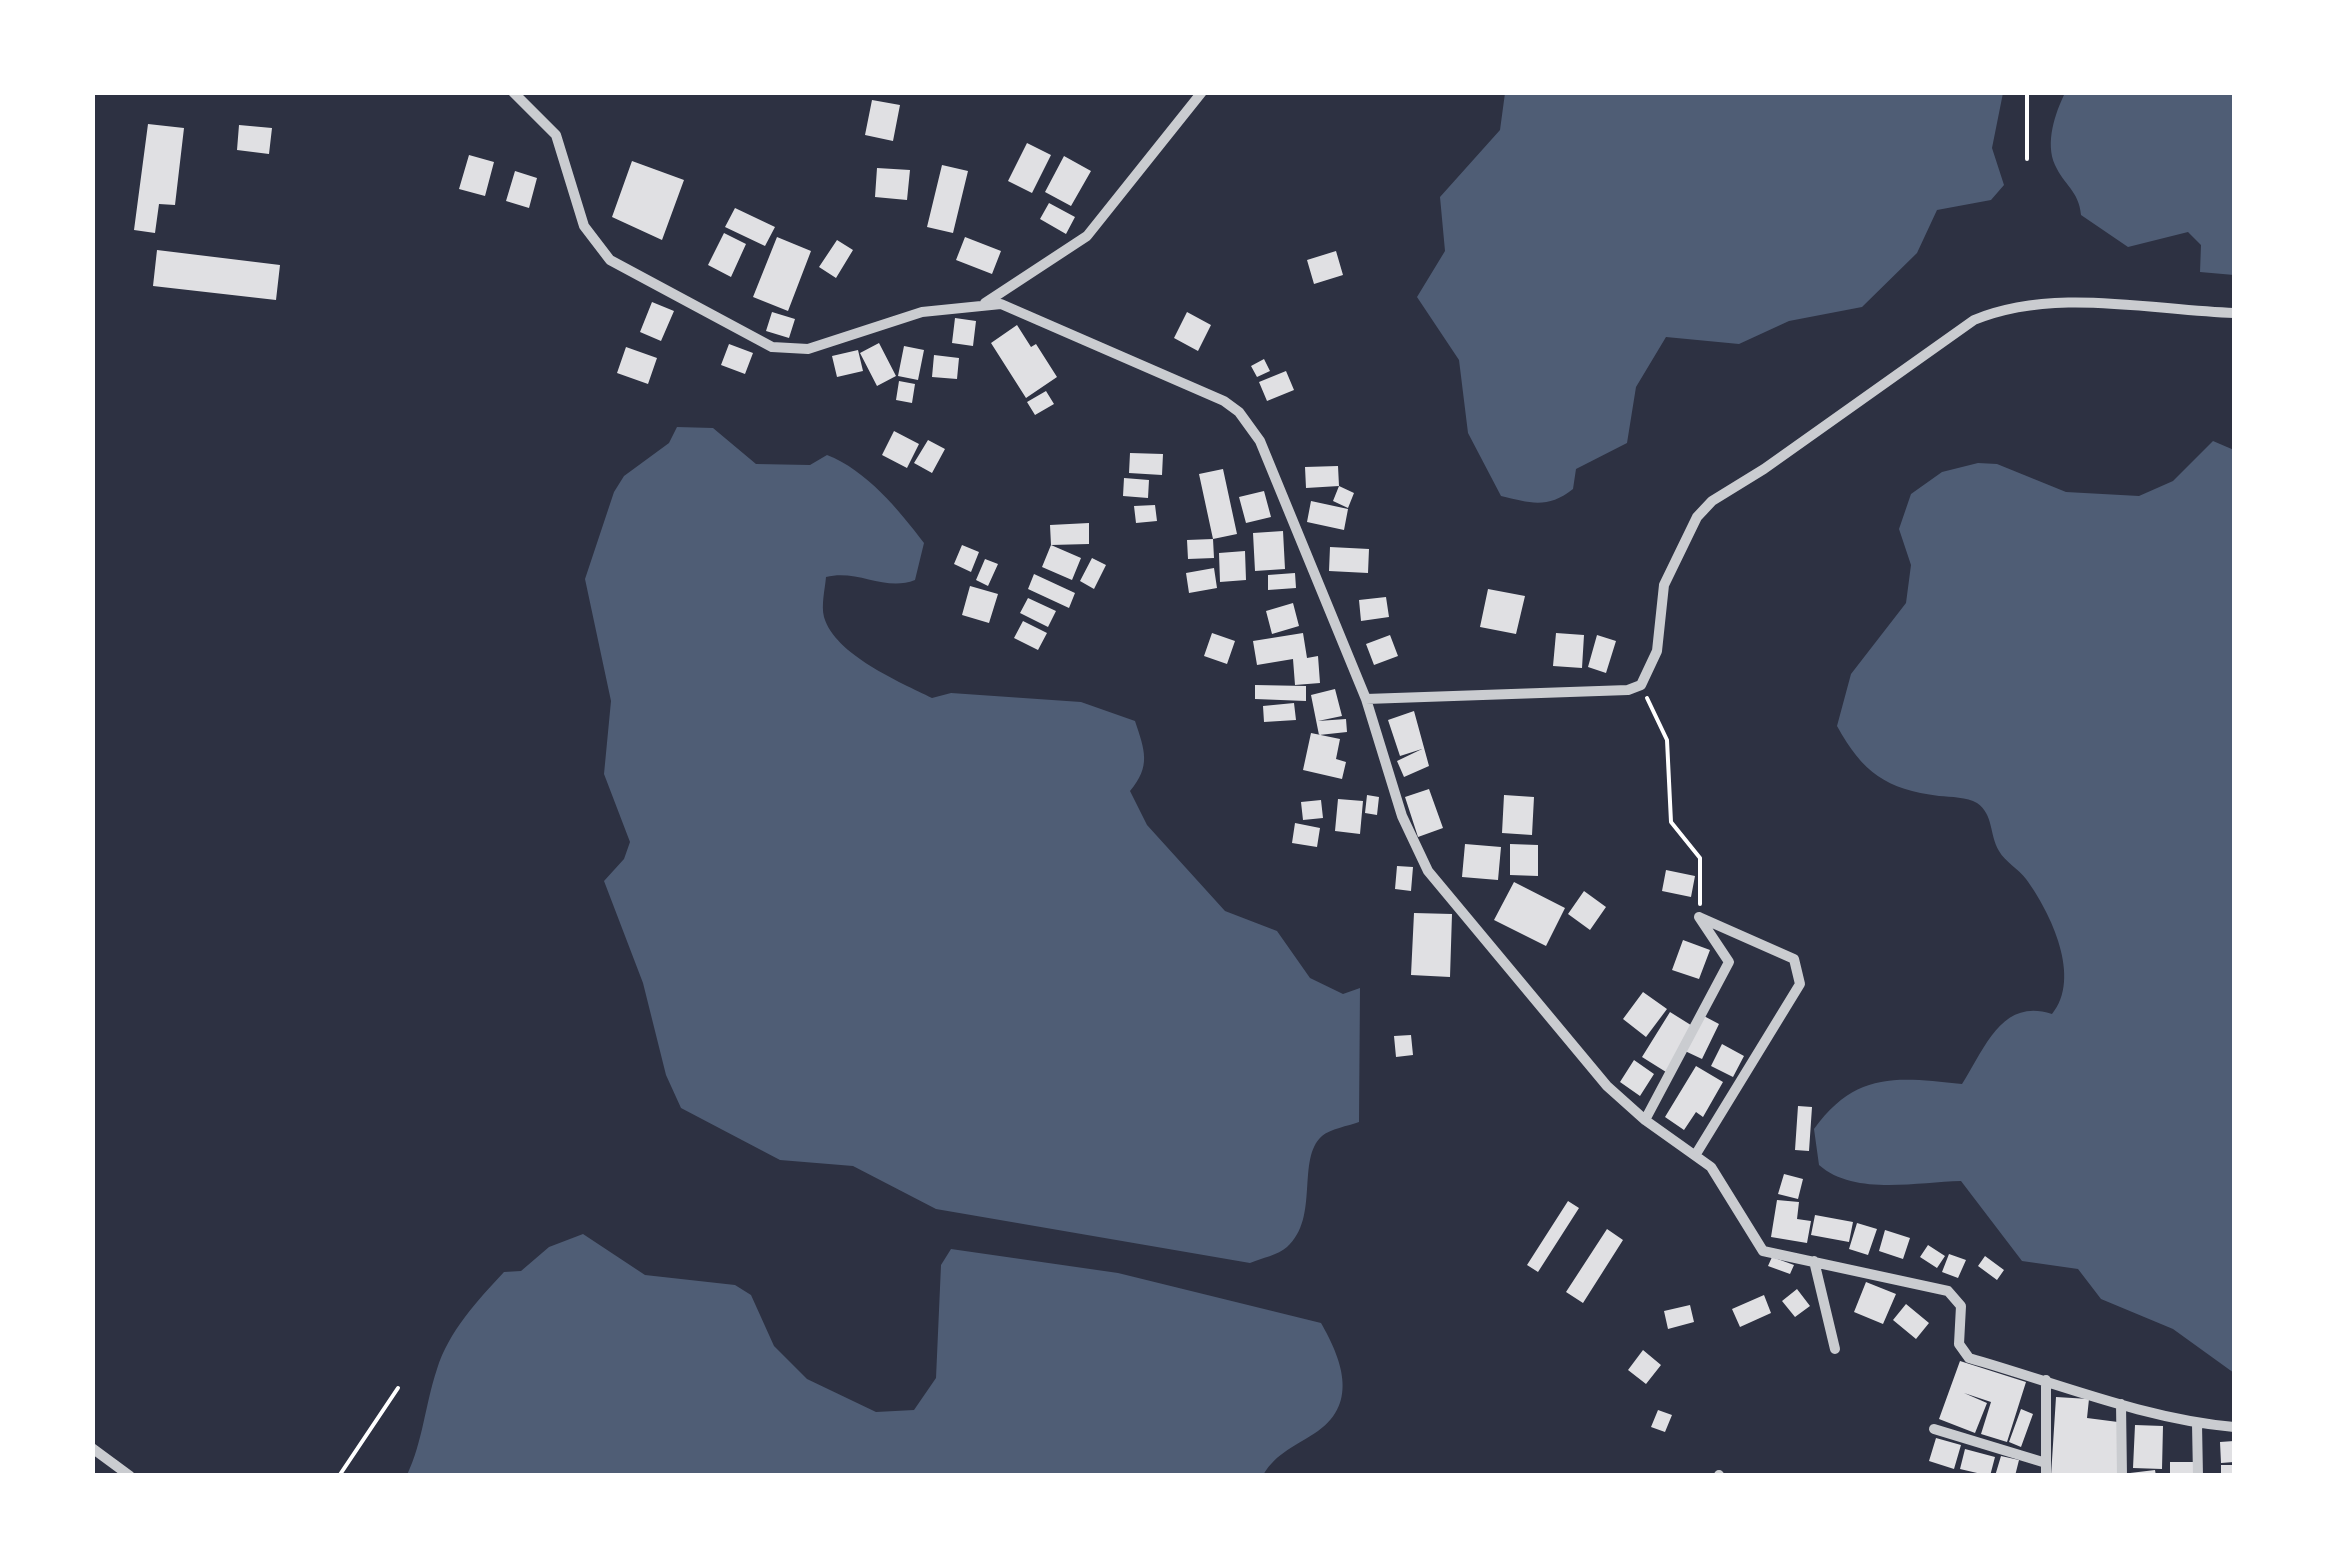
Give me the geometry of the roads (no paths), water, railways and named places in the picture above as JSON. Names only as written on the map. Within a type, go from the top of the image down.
[{"type":"street","points":[[513,92],[556,135],[584,226],[610,260],[772,347],[808,349],[922,312],[984,303],[1022,310],[1224,401],[1238,412],[1260,442],[1366,699],[1402,816],[1428,871],[1607,1086],[1645,1120],[1696,1154],[1724,1184],[1763,1251],[1948,1290],[1962,1306],[1961,1352],[2121,1404],[2197,1424],[2234,1427]]},
{"type":"street","points":[[984,303],[1087,236],[1202,92]]},
{"type":"street","points":[[1366,699],[1628,690],[1641,684],[1657,652],[1664,584],[1697,518],[1712,501],[1764,470],[1974,320],[1997,310],[2063,302],[2234,314]]},
{"type":"street","points":[[1645,1120],[1729,962],[1700,917],[1794,959],[1800,984],[1696,1154]]},
{"type":"street","points":[[1814,1261],[1835,1348]]},
{"type":"street","points":[[1934,1429],[2046,1470],[2046,1380]]},
{"type":"street","points":[[2121,1404],[2122,1476]]},
{"type":"street","points":[[2197,1424],[2198,1476]]},
{"type":"street","points":[[92,1448],[130,1476]]},
{"type":"water","points":[[1505,93],[2003,93],[1992,148],[2004,185],[1991,200],[1937,210],[1917,253],[1862,307],[1789,321],[1739,344],[1666,337],[1636,387],[1627,443],[1576,469],[1573,489],[1555,500],[1521,501],[1501,496],[1468,433],[1459,360],[1417,297],[1445,251],[1440,197],[1500,130]]},
{"type":"water","points":[[2065,93],[2234,93],[2234,275],[2200,272],[2201,245],[2188,232],[2128,247],[2081,215],[2052,156],[2051,138]]},
{"type":"water","points":[[677,427],[713,428],[756,464],[810,465],[827,455],[855,470],[893,505],[924,543],[915,580],[893,583],[838,575],[826,577],[824,617],[841,643],[870,666],[932,698],[951,693],[1081,702],[1135,721],[1144,758],[1141,774],[1130,791],[1147,825],[1225,911],[1277,931],[1310,978],[1343,994],[1360,988],[1359,1122],[1325,1134],[1314,1146],[1303,1221],[1297,1235],[1283,1250],[1250,1263],[936,1209],[853,1166],[780,1160],[681,1108],[666,1075],[643,983],[604,881],[624,859],[630,842],[604,774],[611,701],[585,579],[614,492],[624,476],[669,443]]},
{"type":"water","points":[[2213,441],[2234,450],[2234,1373],[2173,1329],[2101,1299],[2078,1269],[2022,1261],[1961,1181],[1887,1185],[1833,1175],[1819,1165],[1814,1129],[1830,1110],[1862,1087],[1898,1080],[1962,1084],[1987,1042],[2008,1019],[2035,1011],[2052,1014],[2061,999],[2064,982],[2060,946],[2045,909],[2026,879],[1999,851],[1982,808],[1969,800],[1920,793],[1890,783],[1856,756],[1837,726],[1851,674],[1906,603],[1911,565],[1899,529],[1911,494],[1942,472],[1978,463],[1997,464],[2066,492],[2139,496],[2173,481]]},
{"type":"water","points":[[583,1234],[645,1275],[735,1285],[751,1295],[774,1346],[807,1379],[876,1412],[914,1410],[936,1378],[941,1265],[951,1249],[1118,1273],[1321,1323],[1340,1365],[1339,1407],[1318,1431],[1281,1455],[1263,1475],[407,1475],[437,1369],[465,1317],[504,1272],[521,1271],[549,1247]]}]
